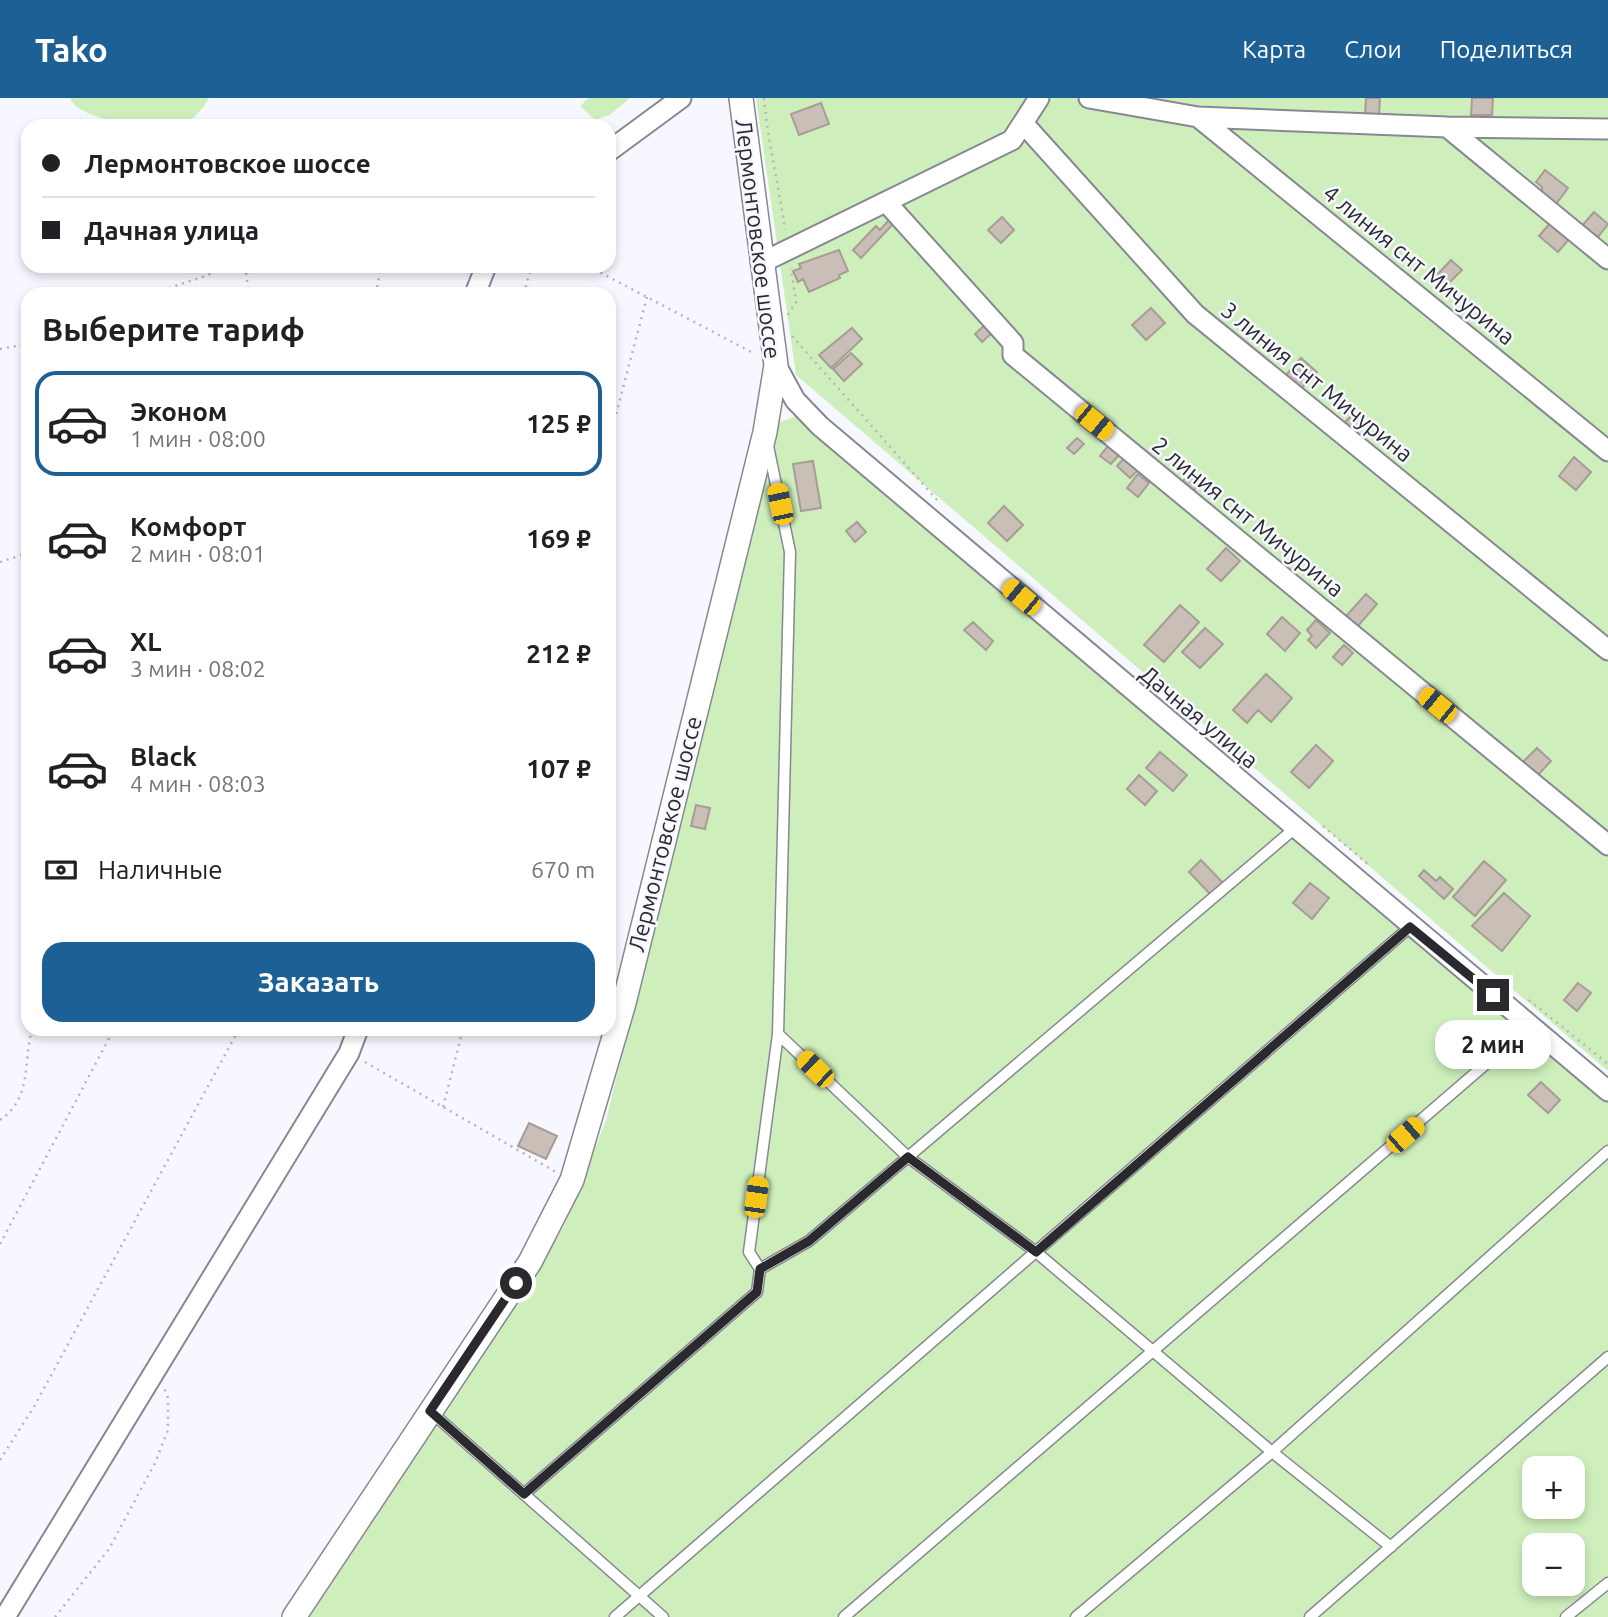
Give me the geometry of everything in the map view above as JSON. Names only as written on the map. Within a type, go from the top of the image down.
[{"type":"street","points":[[616,146],[681,98]]},
{"type":"street","name":"Лермонтовское шоссе","points":[[616,1030],[765,432],[776,365],[741,98]]},
{"type":"street","points":[[761,263],[1012,140],[1039,98]]},
{"type":"street","points":[[1089,98],[1198,117],[1447,127],[1608,129]]},
{"type":"street","name":"4 линия снт Мичурина","points":[[1198,117],[1608,451]]},
{"type":"street","name":"3 линия снт Мичурина","points":[[1023,123],[1195,314],[1608,650]]},
{"type":"street","points":[[1447,127],[1608,258]]},
{"type":"street","name":"2 линия снт Мичурина","points":[[886,202],[1013,343],[1013,355],[1608,845]]},
{"type":"street","name":"Дачная улица","points":[[776,365],[795,400],[820,426],[1410,927],[1608,1091]]},
{"type":"street","points":[[5,1617],[158,1371],[349,1053],[355,1036]]},
{"type":"street","name":"Лермонтовское шоссе","points":[[294,1617],[530,1262],[572,1180],[614,1036]]},
{"type":"lane","points":[[524,1494],[757,1292],[760,1269],[748,1252],[778,1034],[790,552],[765,432]]},
{"type":"lane","points":[[760,1269],[809,1241],[1294,829]]},
{"type":"lane","points":[[615,1617],[1410,927]]},
{"type":"lane","points":[[844,1617],[1530,1026]]},
{"type":"lane","points":[[778,1034],[908,1157],[1036,1252],[1272,1452],[1391,1546]]},
{"type":"lane","points":[[1076,1617],[1272,1452],[1608,1151]]},
{"type":"lane","points":[[1310,1617],[1608,1357]]},
{"type":"lane","points":[[430,1411],[663,1617]]},
{"type":"lane","points":[[1566,1617],[1608,1583]]},
{"type":"path","points":[[764,98],[767,138],[780,184],[796,302],[784,323]]},
{"type":"path","points":[[169,287],[177,283],[207,278],[215,273]]},
{"type":"path","points":[[602,273],[776,365]]},
{"type":"path","points":[[616,415],[648,297]]},
{"type":"path","points":[[788,329],[843,397],[941,504]]},
{"type":"path","points":[[0,349],[21,345]]},
{"type":"path","points":[[0,562],[21,555]]},
{"type":"path","points":[[1316,820],[1377,872]]},
{"type":"path","points":[[1528,999],[1608,1064]]},
{"type":"path","points":[[0,1120],[15,1110],[21,1099],[31,1036]]},
{"type":"path","points":[[0,1244],[110,1036]]},
{"type":"path","points":[[0,1460],[35,1405],[235,1036]]},
{"type":"path","points":[[442,1109],[461,1036]]},
{"type":"path","points":[[349,1053],[442,1109],[572,1180]]},
{"type":"path","points":[[55,1617],[109,1549],[155,1463],[168,1430],[168,1398],[158,1371]]},
{"type":"green space","points":[[70,98],[209,98],[191,119],[103,119],[76,106]]},
{"type":"green space","points":[[589,98],[630,98],[610,115],[598,119],[594,119],[580,106]]},
{"type":"green space","points":[[756,98],[1608,98],[1608,1071],[796,375]]},
{"type":"green space","points":[[796,416],[1306,850],[1608,1102],[1608,1617],[306,1617],[381,1509],[564,1226],[606,1120],[776,424]]},
{"type":"building","points":[[1366,98],[1380,98],[1379,115],[1365,115]]},
{"type":"building","points":[[1472,98],[1493,98],[1492,115],[1471,115]]},
{"type":"building","points":[[821,103],[829,124],[799,135],[791,114]]},
{"type":"building","points":[[1545,170],[1568,188],[1556,204],[1542,194],[1542,187],[1536,182]]},
{"type":"building","points":[[1594,212],[1608,224],[1594,242],[1580,228]]},
{"type":"building","points":[[1002,217],[1014,230],[1001,243],[988,230]]},
{"type":"building","points":[[889,220],[893,224],[861,258],[853,250],[876,226],[880,230]]},
{"type":"building","points":[[1551,222],[1570,238],[1558,252],[1539,236]]},
{"type":"building","points":[[839,250],[848,271],[839,275],[840,278],[809,292],[803,279],[798,282],[793,271],[801,268],[799,264]]},
{"type":"building","points":[[1451,260],[1462,270],[1446,286],[1436,276]]},
{"type":"building","points":[[1151,308],[1165,323],[1146,340],[1132,325]]},
{"type":"building","points":[[987,323],[994,331],[982,342],[975,334]]},
{"type":"building","points":[[852,328],[862,339],[831,368],[819,355]]},
{"type":"building","points":[[851,353],[862,364],[844,381],[833,369]]},
{"type":"building","points":[[1301,358],[1317,372],[1300,390],[1285,376]]},
{"type":"building","points":[[1353,414],[1363,424],[1352,435],[1342,425]]},
{"type":"building","points":[[1077,438],[1084,444],[1074,454],[1067,448]]},
{"type":"building","points":[[1108,446],[1119,455],[1111,464],[1100,456]]},
{"type":"building","points":[[1125,457],[1139,469],[1130,478],[1117,466]]},
{"type":"building","points":[[1574,457],[1591,472],[1576,490],[1559,476]]},
{"type":"building","points":[[813,461],[821,508],[801,511],[793,464]]},
{"type":"building","points":[[1138,474],[1149,483],[1138,497],[1127,488]]},
{"type":"building","points":[[1188,475],[1199,484],[1191,494],[1180,485]]},
{"type":"building","points":[[1004,506],[1023,525],[1007,541],[988,523]]},
{"type":"building","points":[[857,522],[866,532],[855,542],[846,531]]},
{"type":"building","points":[[1226,548],[1240,561],[1221,581],[1207,569]]},
{"type":"building","points":[[1366,594],[1377,604],[1351,634],[1339,624]]},
{"type":"building","points":[[1180,605],[1199,622],[1164,662],[1144,645]]},
{"type":"building","points":[[1282,617],[1300,633],[1285,651],[1267,634]]},
{"type":"building","points":[[1316,620],[1330,633],[1316,648],[1308,640],[1312,636],[1307,630]]},
{"type":"building","points":[[973,622],[993,641],[986,650],[964,630]]},
{"type":"building","points":[[1205,628],[1223,644],[1200,668],[1182,652]]},
{"type":"building","points":[[1344,645],[1353,653],[1342,665],[1333,657]]},
{"type":"building","points":[[1266,674],[1292,698],[1271,722],[1258,710],[1247,723],[1233,710]]},
{"type":"building","points":[[1316,745],[1333,761],[1309,788],[1291,772]]},
{"type":"building","points":[[1537,748],[1551,761],[1536,777],[1521,764]]},
{"type":"building","points":[[1160,752],[1187,775],[1173,791],[1146,768]]},
{"type":"building","points":[[1139,775],[1157,791],[1145,805],[1127,789]]},
{"type":"building","points":[[696,805],[710,808],[705,829],[691,826]]},
{"type":"building","points":[[1201,860],[1224,884],[1212,896],[1189,872]]},
{"type":"building","points":[[1484,861],[1506,880],[1475,916],[1453,897]]},
{"type":"building","points":[[1424,870],[1436,881],[1440,877],[1453,889],[1444,899],[1419,876]]},
{"type":"building","points":[[1310,883],[1329,898],[1312,919],[1293,903]]},
{"type":"building","points":[[1504,893],[1530,916],[1502,951],[1472,926]]},
{"type":"building","points":[[1578,983],[1591,993],[1577,1011],[1564,1000]]},
{"type":"building","points":[[1541,1082],[1560,1100],[1548,1113],[1528,1095]]},
{"type":"building","points":[[529,1123],[557,1136],[546,1159],[518,1146]]},
{"type":"route","points":[[516,1283],[430,1411],[524,1494],[757,1292],[760,1269],[809,1241],[908,1157],[1036,1252],[1410,927],[1493,995]]}]
